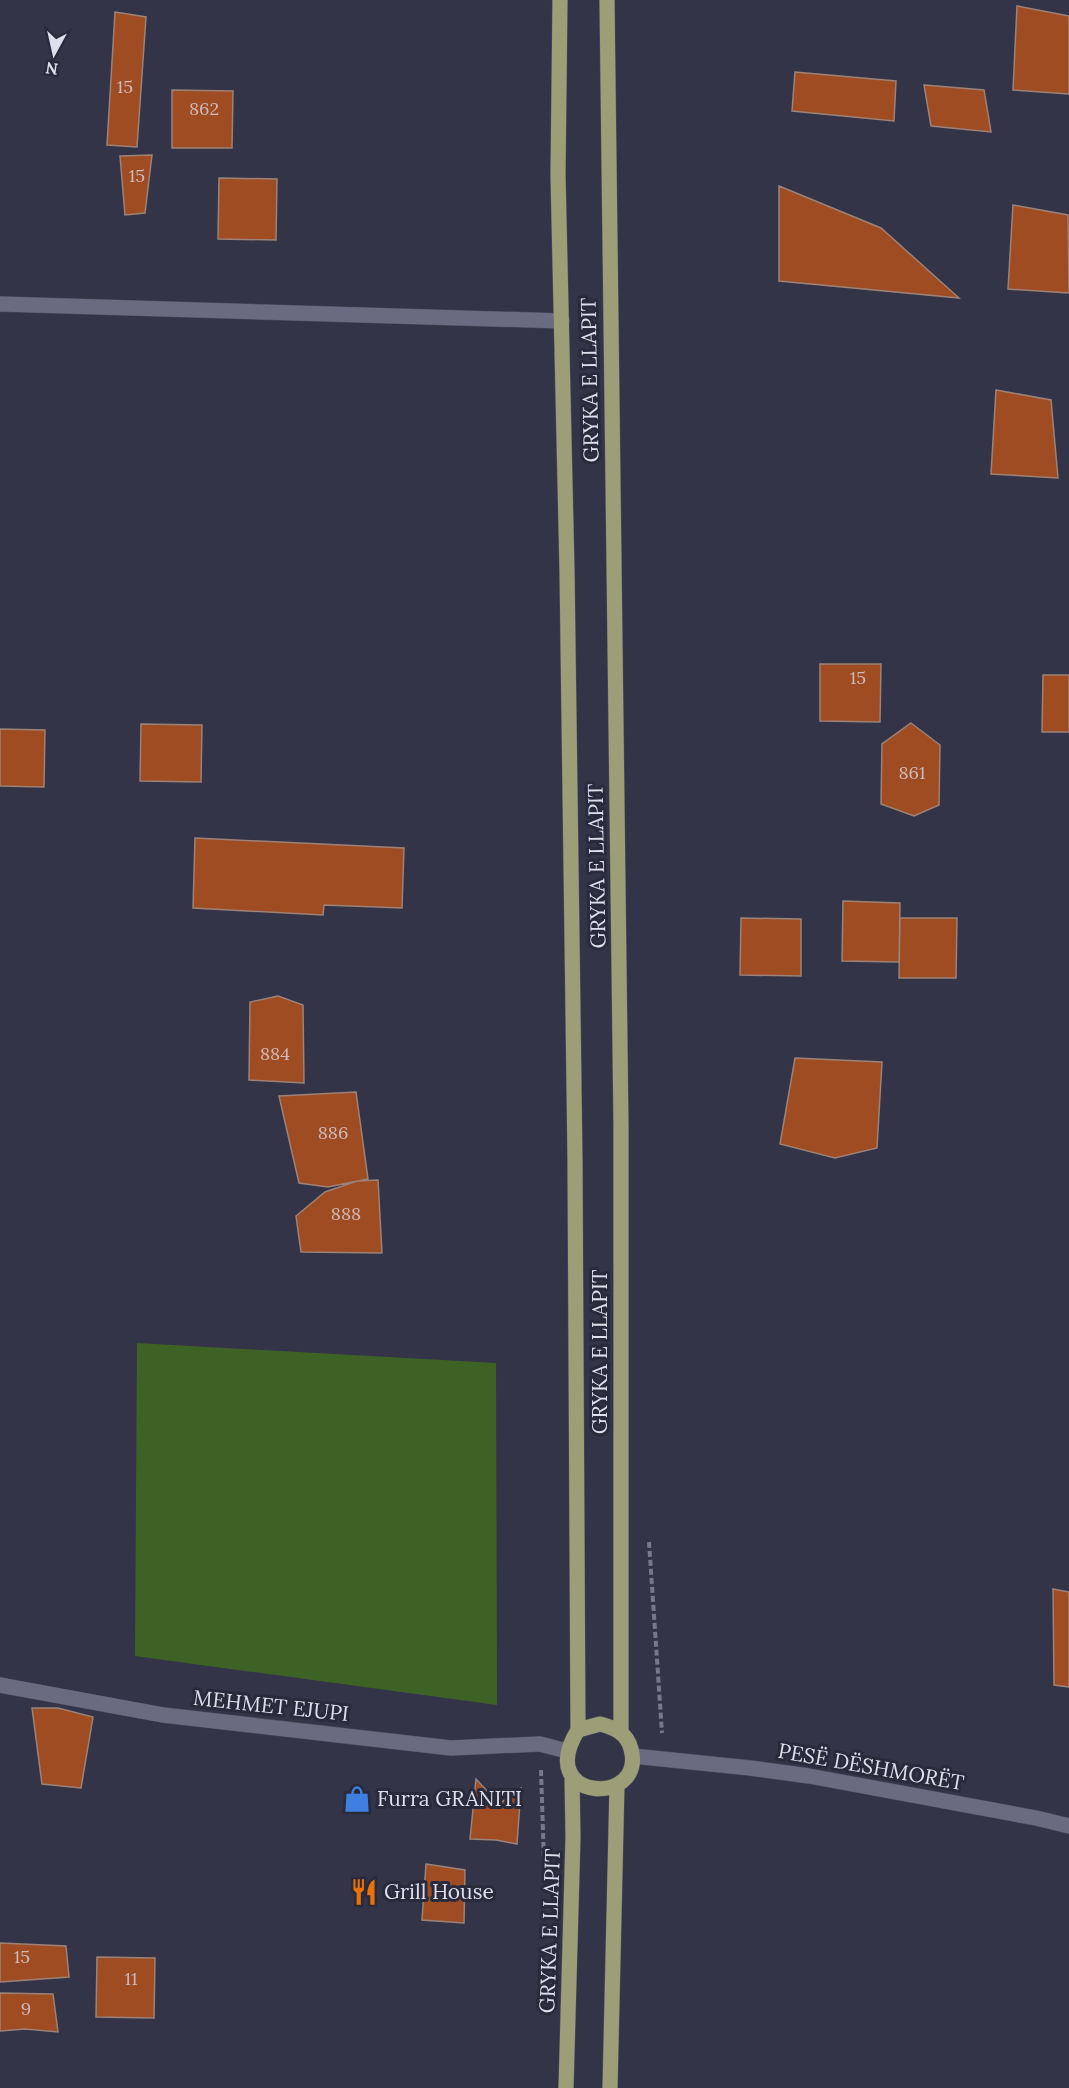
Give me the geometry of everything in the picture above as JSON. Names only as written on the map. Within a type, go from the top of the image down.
[{"type":"main road","name":"GRYKA E LLAPIT","points":[[560,0],[558,175],[568,605],[575,1172],[578,1730]]},
{"type":"main road","name":"GRYKA E LLAPIT","points":[[607,0],[620,987],[621,1732]]},
{"type":"main road","points":[[600,1724],[621,1732],[628,1740],[633,1756],[629,1773],[617,1785],[608,1789],[588,1788],[572,1776],[568,1768],[567,1751],[578,1730],[600,1724]]},
{"type":"main road","name":"GRYKA E LLAPIT","points":[[566,2088],[573,1837],[572,1776]]},
{"type":"main road","points":[[610,2088],[617,1785]]},
{"type":"street","points":[[0,304],[562,321]]},
{"type":"street","name":"MEHMET EJUPI","points":[[0,1684],[163,1715],[439,1746],[540,1744],[567,1751]]},
{"type":"street","name":"PESË DËSHMORËT","points":[[633,1756],[809,1776],[1069,1826]]},
{"type":"path","points":[[649,1541],[664,1760]]},
{"type":"green space","points":[[137,1343],[496,1363],[497,1705],[135,1656]]},
{"type":"building","points":[[1017,6],[1069,16],[1069,94],[1013,90]]},
{"type":"building","points":[[115,12],[146,17],[137,147],[107,145]]},
{"type":"building","points":[[795,72],[896,81],[894,121],[792,111]]},
{"type":"building","points":[[924,85],[984,90],[991,132],[931,126]]},
{"type":"building","points":[[172,90],[233,91],[232,148],[172,148]]},
{"type":"building","points":[[152,155],[145,213],[125,215],[120,156]]},
{"type":"building","points":[[219,178],[277,179],[276,240],[218,239]]},
{"type":"building","points":[[779,186],[881,228],[959,298],[779,281]]},
{"type":"building","points":[[1013,205],[1068,215],[1069,293],[1008,289]]},
{"type":"building","points":[[996,390],[1051,400],[1058,478],[991,474]]},
{"type":"building","points":[[820,664],[881,664],[880,722],[820,721]]},
{"type":"building","points":[[1043,675],[1069,675],[1069,732],[1042,732]]},
{"type":"building","points":[[911,723],[940,745],[939,805],[914,816],[881,804],[882,744]]},
{"type":"building","points":[[141,724],[202,725],[201,782],[140,781]]},
{"type":"building","points":[[0,729],[45,730],[44,787],[0,786]]},
{"type":"building","points":[[195,838],[404,848],[402,908],[324,905],[323,915],[193,908]]},
{"type":"building","points":[[843,901],[900,903],[899,962],[842,961]]},
{"type":"building","points":[[741,918],[801,919],[801,976],[740,975]]},
{"type":"building","points":[[900,918],[957,918],[956,978],[899,978]]},
{"type":"building","points":[[278,996],[303,1005],[304,1083],[249,1080],[250,1002]]},
{"type":"building","points":[[795,1058],[882,1062],[877,1148],[835,1158],[780,1144]]},
{"type":"building","points":[[356,1092],[368,1179],[328,1187],[299,1183],[279,1096]]},
{"type":"building","points":[[378,1180],[382,1253],[301,1252],[296,1216],[325,1192],[357,1181]]},
{"type":"building","points":[[1053,1589],[1069,1592],[1069,1687],[1054,1685]]},
{"type":"building","points":[[32,1708],[58,1708],[93,1717],[81,1788],[42,1784]]},
{"type":"building","points":[[476,1779],[499,1804],[521,1788],[517,1844],[470,1839]]},
{"type":"building","points":[[426,1864],[465,1870],[464,1923],[422,1920]]},
{"type":"building","points":[[0,1943],[66,1946],[69,1977],[0,1982]]},
{"type":"building","points":[[97,1957],[155,1958],[154,2018],[96,2017]]},
{"type":"building","points":[[0,1993],[53,1994],[58,2032],[25,2029],[0,2031]]},
{"type":"place","name":"Furra GRANITI","points":[[357,1799]]},
{"type":"place","name":"Grill House","points":[[364,1892]]}]
